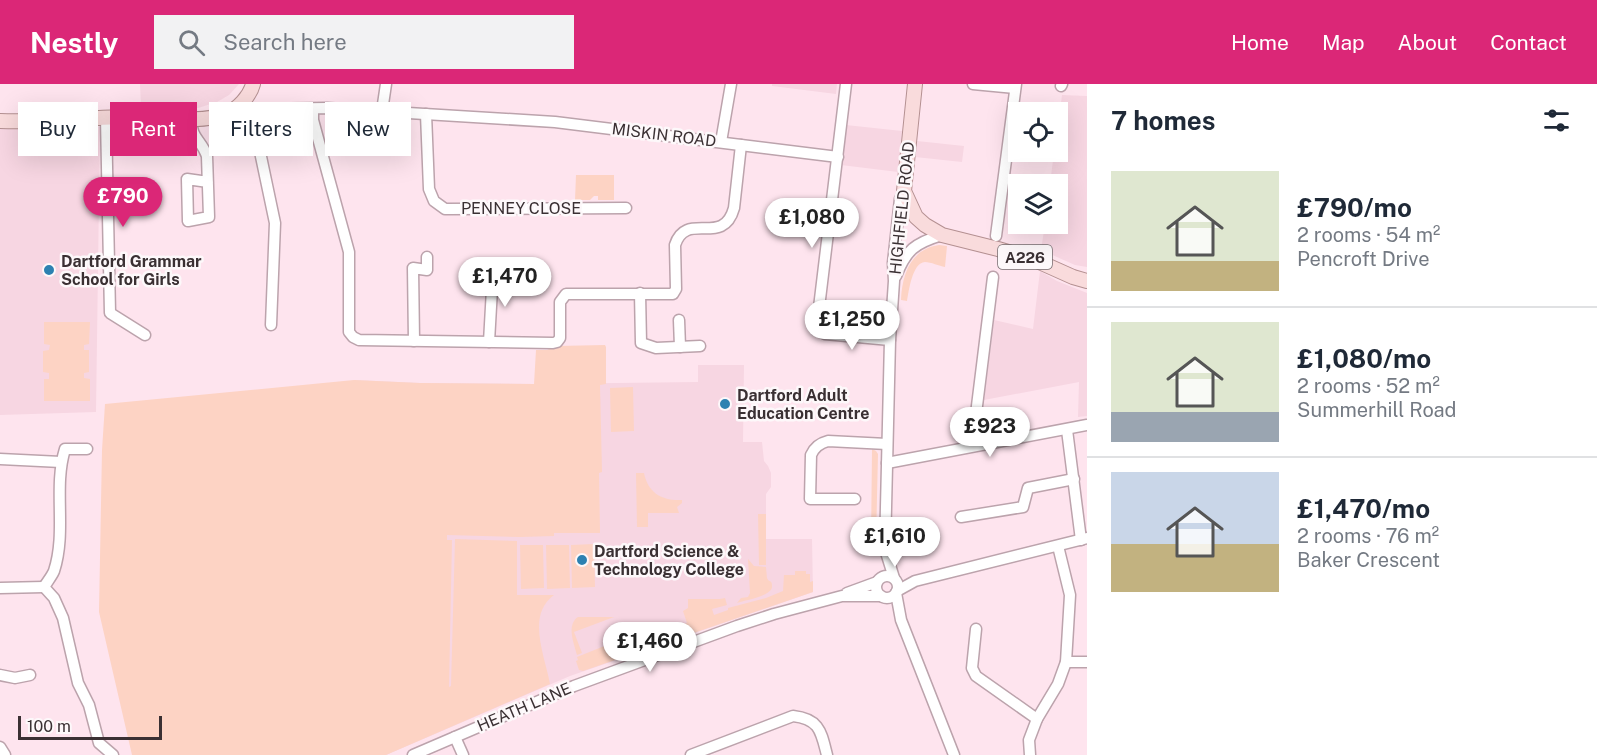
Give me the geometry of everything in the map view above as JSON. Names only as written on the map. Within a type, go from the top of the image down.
[{"type":"main road","points":[[247,102],[254,84]]},
{"type":"main road","name":"HIGHFIELD ROAD","points":[[903,191],[915,84]]},
{"type":"main road","points":[[0,121],[110,118]]},
{"type":"main road","name":"A226","points":[[903,191],[916,218],[942,235],[1035,260],[1087,281]]},
{"type":"street","points":[[383,102],[386,84]]},
{"type":"street","points":[[722,142],[731,84]]},
{"type":"street","points":[[846,84],[817,324],[821,332],[825,334],[890,340]]},
{"type":"street","points":[[973,84],[1015,86],[996,236]]},
{"type":"street","name":"MISKIN ROAD","points":[[313,109],[325,109]]},
{"type":"street","name":"MISKIN ROAD","points":[[411,113],[555,122],[838,157]]},
{"type":"street","name":"PENNEY CLOSE","points":[[426,114],[429,189],[434,201],[446,209],[626,208]]},
{"type":"street","points":[[106,118],[110,313],[145,335]]},
{"type":"street","points":[[313,120],[349,252],[349,332],[359,340],[557,342],[560,338],[560,302],[566,294],[673,294],[676,288],[675,245],[677,240],[690,229],[719,228],[731,218],[741,145]]},
{"type":"street","points":[[197,140],[206,153],[208,182]]},
{"type":"street","points":[[260,156],[275,223],[271,325]]},
{"type":"street","name":"HIGHFIELD ROAD","points":[[877,581],[885,549],[893,263],[900,199],[903,191]]},
{"type":"street","points":[[894,281],[902,259],[913,247],[920,242],[942,235]]},
{"type":"street","points":[[414,341],[413,268],[428,270],[428,257]]},
{"type":"street","points":[[473,270],[510,271]]},
{"type":"street","points":[[489,342],[493,271]]},
{"type":"street","points":[[972,446],[993,277]]},
{"type":"street","points":[[640,293],[641,343],[656,348],[700,346]]},
{"type":"street","points":[[679,320],[680,347]]},
{"type":"street","points":[[887,464],[1087,425]]},
{"type":"street","points":[[895,585],[1084,539],[1067,430]]},
{"type":"street","points":[[855,499],[804,498],[812,452],[828,441],[887,444]]},
{"type":"street","points":[[44,587],[54,572],[60,537],[61,462],[65,449],[87,449]]},
{"type":"street","points":[[0,459],[61,462]]},
{"type":"street","points":[[961,517],[1023,507],[1028,488],[1074,479]]},
{"type":"street","points":[[1030,755],[1029,740],[1037,719],[1058,684],[1066,662],[1070,596],[1058,546]]},
{"type":"street","name":"HIGHFIELD ROAD","points":[[885,549],[895,585],[901,620]]},
{"type":"street","points":[[881,597],[890,598],[895,585],[891,576],[884,576],[877,581],[876,590],[886,605],[901,620],[954,755]]},
{"type":"street","name":"HEATH LANE","points":[[842,596],[877,581]]},
{"type":"street","points":[[0,588],[44,587],[54,598],[63,618],[78,683],[90,705],[99,743],[113,755]]},
{"type":"street","name":"HEATH LANE","points":[[413,755],[533,702],[645,659],[774,614],[842,596],[881,597]]},
{"type":"street","points":[[976,629],[972,668],[976,676],[1037,719]]},
{"type":"street","points":[[1066,662],[1087,662]]},
{"type":"street","points":[[0,675],[15,678],[30,675]]},
{"type":"street","points":[[691,755],[793,716],[805,717],[814,722],[820,731],[827,755]]},
{"type":"street","points":[[455,737],[463,755]]},
{"type":"street","points":[[0,747],[5,755]]},
{"type":"shaded area","points":[[140,84],[239,84],[229,95],[217,102],[209,102],[209,105],[198,108],[197,102],[141,102]]},
{"type":"shaded area","points":[[772,84],[837,84],[836,94],[772,86]]},
{"type":"shaded area","points":[[1062,95],[1087,96],[1087,267],[1075,265],[1041,250],[1043,234],[1068,234],[1068,174],[1051,174],[1053,162],[1068,162],[1068,102],[1061,102]]},
{"type":"shaded area","points":[[846,125],[902,131],[898,172],[841,165]]},
{"type":"shaded area","name":"Dartford Grammar School for Girls","points":[[98,127],[100,127],[96,412],[0,415],[0,128],[18,128],[18,156],[98,156]]},
{"type":"shaded area","points":[[917,141],[964,146],[962,162],[915,157]]},
{"type":"shaded area","points":[[576,175],[614,175],[614,200],[598,200],[598,196],[594,196],[590,200],[575,200]]},
{"type":"shaded area","points":[[939,245],[947,246],[945,267],[925,262],[917,267],[907,301],[901,300],[903,281],[910,264],[921,252]]},
{"type":"shaded area","points":[[1040,271],[1057,281],[1087,293],[1087,416],[1078,417],[1079,382],[984,400],[994,320],[1033,329]]},
{"type":"shaded area","points":[[44,322],[90,322],[89,344],[84,345],[84,350],[89,350],[89,372],[84,373],[84,378],[90,379],[90,401],[44,401],[44,379],[49,379],[49,373],[43,372],[43,351],[49,350],[50,345],[44,344]]},
{"type":"shaded area","points":[[605,345],[606,384],[600,385],[602,472],[599,473],[600,533],[554,533],[554,536],[520,537],[447,535],[447,540],[452,540],[449,687],[451,686],[455,539],[517,541],[517,595],[554,595],[546,603],[541,613],[539,625],[550,684],[386,755],[132,755],[99,612],[105,404],[354,380],[534,384],[536,350],[547,350],[556,346]]},
{"type":"shaded area","name":"Dartford Science & Technology College","points":[[698,365],[744,365],[743,442],[762,442],[764,461],[771,473],[771,487],[766,494],[766,539],[812,539],[813,592],[570,676],[386,755],[348,755],[354,380],[534,384],[698,382]]},
{"type":"shaded area","points":[[633,387],[634,431],[611,432],[610,388]]},
{"type":"shaded area","points":[[872,449],[878,454],[876,541],[874,544],[871,544]]},
{"type":"shaded area","points":[[636,473],[644,473],[649,486],[662,497],[682,500],[677,507],[679,513],[648,513],[648,527],[637,527]]},
{"type":"shaded area","points":[[758,514],[766,514],[766,565],[759,565]]},
{"type":"shaded area","points":[[594,544],[595,587],[572,588],[571,545]]},
{"type":"shaded area","points":[[520,545],[543,545],[544,588],[521,589]]},
{"type":"shaded area","points":[[546,545],[569,545],[570,588],[547,589]]},
{"type":"shaded area","points":[[748,559],[754,566],[766,567],[767,578],[772,586],[763,595],[737,603],[741,598],[748,597],[750,593]]},
{"type":"shaded area","points":[[795,571],[806,571],[806,574],[810,574],[810,582],[813,581],[813,592],[583,671],[579,670],[577,657],[622,639],[643,638],[687,623],[683,611],[688,608],[688,599],[725,598],[727,605],[712,609],[714,615],[728,608],[783,591],[784,575],[795,575]]},
{"type":"shaded area","points":[[578,617],[614,617],[574,632],[582,653],[577,655],[572,625]]},
{"type":"place","name":"Dartford Grammar School for Girls","points":[[49,270]]},
{"type":"place","name":"Dartford Adult Education Centre","points":[[725,404]]},
{"type":"place","name":"Dartford Science & Technology College","points":[[582,560]]}]
